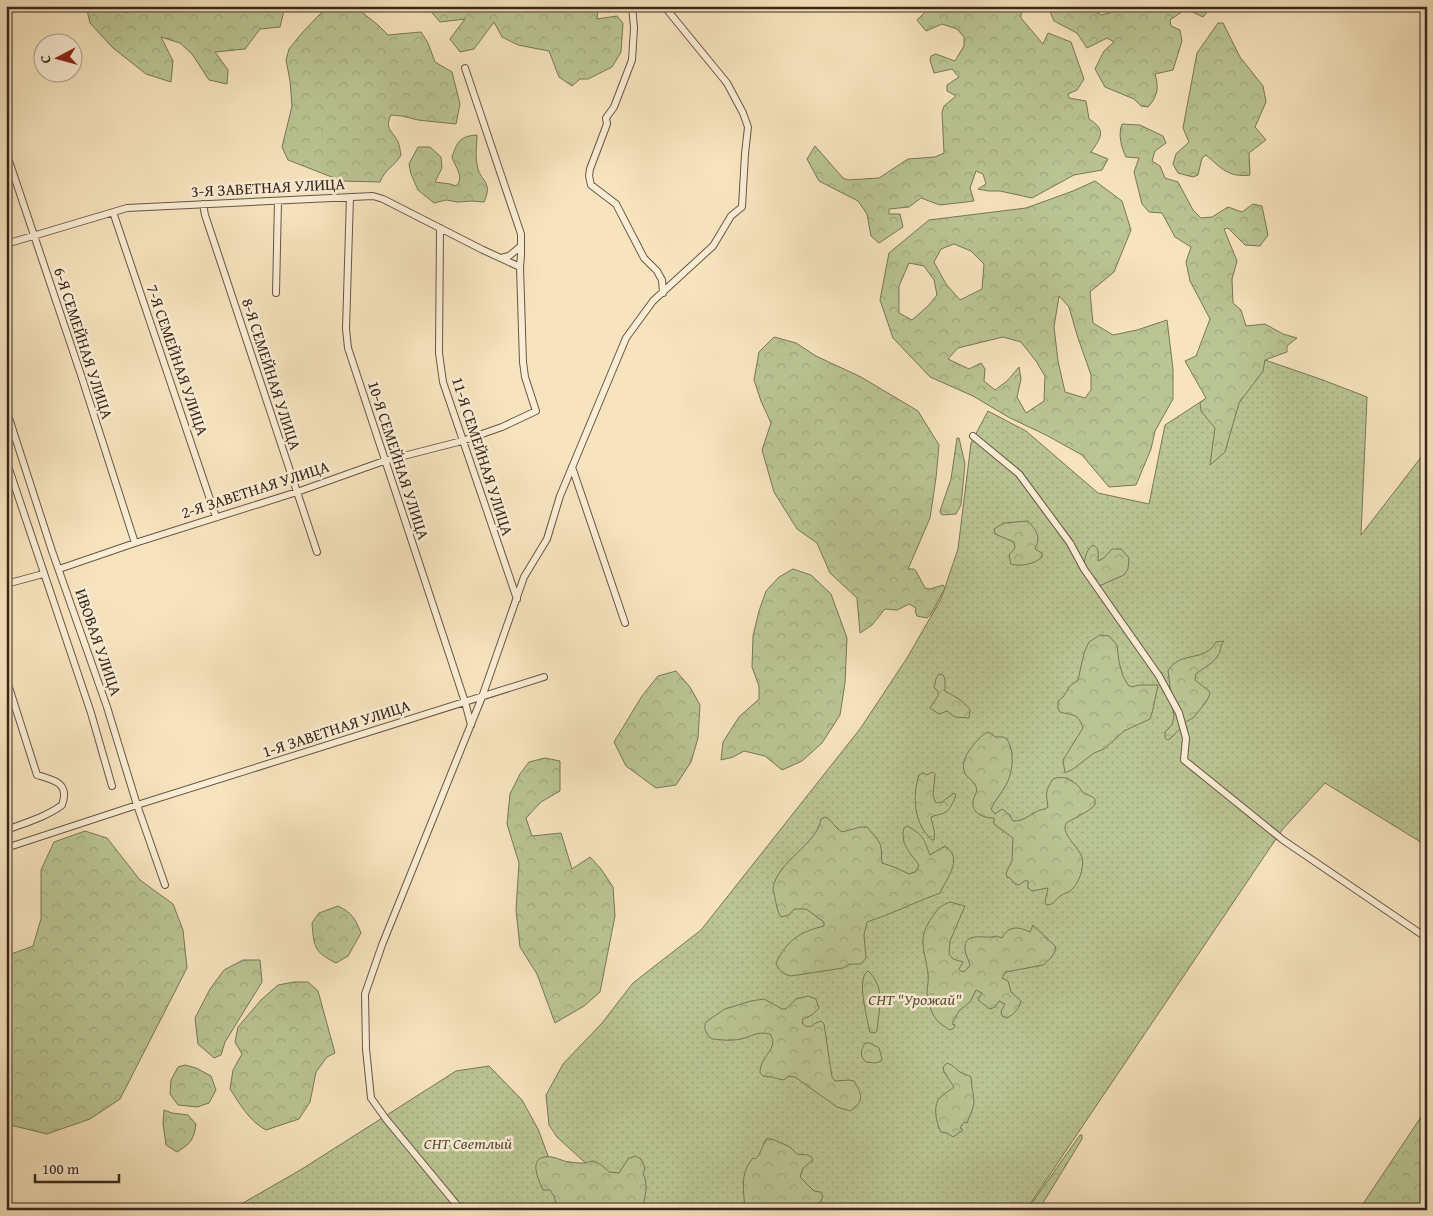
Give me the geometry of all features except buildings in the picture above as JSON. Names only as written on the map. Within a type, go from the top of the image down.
[{"type":"street","points":[[632,6],[634,28],[632,60],[614,107],[606,118],[607,124],[589,176],[591,186],[616,204],[644,258],[658,271],[662,280],[663,293]]},
{"type":"street","points":[[461,1210],[371,1098],[366,1049],[365,994],[382,945],[482,697],[524,577],[547,539],[560,496],[626,338],[653,301],[713,246],[731,216],[742,207],[748,127],[743,114],[727,83],[664,6]]},
{"type":"street","points":[[465,68],[518,223],[521,234],[520,267]]},
{"type":"street","name":"6-Я СЕМЕЙНАЯ УЛИЦА","points":[[6,152],[134,543]]},
{"type":"street","name":"3-Я ЗАВЕТНАЯ УЛИЦА","points":[[6,244],[127,208],[373,196],[383,199],[520,267]]},
{"type":"street","name":"10-Я СЕМЕЙНАЯ УЛИЦА","points":[[350,197],[346,329],[348,348],[471,724]]},
{"type":"street","points":[[276,293],[278,200]]},
{"type":"street","name":"8-Я СЕМЕЙНАЯ УЛИЦА","points":[[203,204],[208,225],[317,552]]},
{"type":"street","name":"7-Я СЕМЕЙНАЯ УЛИЦА","points":[[113,212],[216,517]]},
{"type":"street","name":"11-Я СЕМЕЙНАЯ УЛИЦА","points":[[440,228],[440,362],[443,382],[517,599]]},
{"type":"street","points":[[501,258],[514,253],[521,246]]},
{"type":"street","name":"2-Я ЗАВЕТНАЯ УЛИЦА","points":[[59,569],[134,543],[297,492],[384,461],[462,441],[502,427],[536,411],[525,377],[523,362],[520,267]]},
{"type":"street","name":"ИВОВАЯ УЛИЦА","points":[[6,409],[165,885]]},
{"type":"street","points":[[972,436],[1019,474],[1070,544],[1084,569],[1159,676],[1179,712],[1186,738],[1184,760],[1283,840],[1427,938]]},
{"type":"street","name":"ИВОВАЯ УЛИЦА","points":[[6,460],[91,713],[112,786]]},
{"type":"street","points":[[572,466],[625,623]]},
{"type":"street","points":[[6,584],[44,574]]},
{"type":"street","name":"1-Я ЗАВЕТНАЯ УЛИЦА","points":[[6,848],[544,677]]},
{"type":"street","points":[[6,678],[37,775],[59,783],[64,794],[62,805],[39,817],[6,830]]},
{"type":"green space","points":[[86,6],[122,6],[125,13],[138,6],[285,6],[280,27],[260,29],[245,49],[215,52],[228,70],[227,84],[209,80],[192,54],[180,43],[161,37],[173,61],[171,82],[146,74],[113,48],[90,23]]},
{"type":"green space","points":[[330,6],[354,6],[388,35],[421,32],[428,43],[435,62],[452,72],[460,104],[456,124],[391,115],[388,124],[398,142],[401,155],[384,174],[380,182],[342,181],[288,160],[282,147],[292,106],[286,60],[289,49],[318,16]]},
{"type":"green space","points":[[426,6],[598,6],[597,19],[617,16],[623,23],[621,52],[612,67],[588,79],[580,79],[572,86],[559,77],[549,51],[518,45],[502,37],[494,22],[474,49],[460,52],[450,39],[465,19],[440,22]]},
{"type":"green space","points":[[931,6],[1028,6],[1021,14],[1021,18],[1043,44],[1048,33],[1071,42],[1084,79],[1077,90],[1068,94],[1069,98],[1086,101],[1089,119],[1095,123],[1100,131],[1100,138],[1091,152],[1108,159],[1102,170],[1074,175],[1032,198],[1000,191],[978,189],[986,184],[983,174],[976,171],[970,188],[974,201],[940,205],[921,198],[909,207],[889,209],[889,214],[900,214],[903,227],[879,243],[871,236],[867,214],[858,201],[819,181],[807,159],[815,146],[843,178],[848,180],[879,178],[908,159],[935,157],[944,153],[942,112],[944,106],[956,96],[947,91],[947,85],[959,77],[952,69],[934,73],[930,60],[931,56],[936,54],[955,61],[964,46],[964,37],[957,29],[942,24],[926,31],[917,20]]},
{"type":"green space","points":[[1049,6],[1086,6],[1101,15],[1110,13],[1120,6],[1212,6],[1203,17],[1186,9],[1170,20],[1171,26],[1180,30],[1182,41],[1173,70],[1155,74],[1157,91],[1148,107],[1141,106],[1134,99],[1105,87],[1095,69],[1104,51],[1114,42],[1107,38],[1087,48],[1077,33],[1054,21]]},
{"type":"green space","points":[[1218,23],[1223,23],[1240,57],[1263,86],[1266,102],[1255,127],[1266,140],[1249,153],[1250,175],[1236,175],[1226,171],[1206,155],[1202,158],[1198,175],[1193,177],[1178,173],[1173,164],[1176,154],[1189,142],[1183,128],[1197,53]]},
{"type":"green space","points":[[1122,124],[1140,125],[1163,136],[1166,143],[1155,151],[1152,161],[1160,166],[1165,178],[1178,182],[1193,210],[1201,218],[1212,217],[1228,207],[1242,212],[1253,204],[1262,206],[1268,235],[1260,246],[1245,245],[1228,228],[1224,229],[1237,261],[1232,279],[1233,303],[1241,310],[1246,326],[1265,324],[1283,334],[1297,338],[1287,346],[1287,352],[1265,360],[1263,371],[1239,403],[1225,452],[1210,465],[1215,428],[1201,411],[1200,403],[1206,398],[1185,361],[1196,356],[1210,319],[1190,281],[1186,262],[1191,247],[1175,237],[1162,213],[1149,212],[1142,204],[1134,172],[1139,158],[1126,157],[1120,132]]},
{"type":"green space","points":[[477,135],[476,154],[478,170],[487,185],[487,195],[484,202],[446,200],[434,203],[418,190],[409,164],[418,147],[430,147],[441,157],[442,168],[435,182],[456,186],[460,179],[452,157],[456,147],[463,138]]},
{"type":"green space","points":[[1095,181],[1122,201],[1131,230],[1114,272],[1090,292],[1093,323],[1113,335],[1137,330],[1167,320],[1173,369],[1173,399],[1155,431],[1151,449],[1136,485],[1109,487],[1082,455],[1010,418],[973,396],[930,377],[893,338],[880,300],[889,253],[929,220],[1026,208]],"holes":[[[954,244],[971,251],[984,264],[982,289],[960,300],[946,284],[934,262],[941,249]],[[909,263],[924,266],[934,280],[937,295],[912,320],[899,313],[899,286]],[[1059,296],[1069,307],[1091,375],[1091,390],[1085,398],[1065,392],[1058,361],[1054,327]],[[1003,337],[1021,342],[1045,376],[1044,401],[1026,413],[1017,397],[1021,379],[1019,367],[1007,381],[995,390],[984,381],[985,369],[981,363],[969,369],[948,359],[958,348]]]},
{"type":"green space","points":[[774,337],[796,343],[816,356],[861,377],[918,411],[939,445],[930,518],[908,569],[916,571],[925,588],[930,589],[943,585],[945,588],[927,618],[917,616],[916,608],[909,604],[897,610],[885,609],[872,625],[860,633],[857,598],[830,573],[817,543],[797,529],[774,492],[762,450],[771,423],[754,380],[759,352]]},
{"type":"green space","name":"СНТ \"Урожай\"","points":[[1265,360],[1367,397],[1361,535],[1422,456],[1427,446],[1427,846],[1325,783],[1282,830],[1026,1210],[622,1210],[592,1169],[557,1137],[549,1125],[546,1095],[563,1064],[602,1023],[633,983],[701,930],[860,729],[907,658],[941,599],[958,549],[971,443],[988,411],[1026,431],[1098,493],[1149,504],[1165,425]]},
{"type":"green space","points":[[957,438],[959,438],[965,464],[961,505],[956,514],[943,515],[940,511],[951,479]]},
{"type":"green space","points":[[1028,521],[1037,534],[1038,541],[1035,549],[1042,553],[1042,557],[1027,564],[1011,564],[1009,555],[1015,548],[1014,542],[995,534],[994,529],[1004,523]]},
{"type":"green space","points":[[1093,545],[1098,550],[1098,561],[1104,558],[1112,549],[1121,549],[1129,558],[1128,569],[1124,575],[1099,586],[1084,564],[1088,551]]},
{"type":"green space","points":[[793,569],[811,575],[831,594],[847,638],[845,683],[840,715],[822,743],[802,761],[782,770],[765,756],[744,751],[733,757],[721,760],[723,742],[739,717],[759,699],[759,686],[752,667],[753,636],[766,591],[779,577]]},
{"type":"green space","points":[[1100,635],[1109,636],[1117,645],[1119,662],[1128,685],[1132,687],[1158,685],[1153,709],[1150,719],[1124,731],[1104,749],[1094,753],[1065,773],[1063,760],[1083,728],[1077,717],[1060,712],[1058,701],[1070,686],[1078,680],[1084,653],[1089,642]]},
{"type":"green space","points":[[1224,641],[1216,658],[1196,674],[1195,680],[1209,691],[1210,694],[1206,702],[1193,718],[1187,721],[1168,740],[1165,738],[1165,732],[1172,725],[1174,717],[1168,671],[1179,661],[1206,652],[1216,642]]},
{"type":"green space","points":[[676,671],[690,687],[700,705],[698,738],[691,762],[676,785],[656,788],[626,766],[614,742],[642,696],[658,676]]},
{"type":"green space","points":[[939,674],[943,675],[945,679],[945,691],[962,701],[970,710],[969,718],[955,717],[947,711],[939,714],[930,708],[938,696],[938,691],[934,688]]},
{"type":"green space","points":[[987,732],[995,737],[1007,739],[1012,756],[1012,768],[1008,780],[991,809],[995,814],[1002,809],[1010,815],[1013,821],[1018,821],[1045,809],[1048,807],[1047,790],[1053,779],[1057,778],[1070,780],[1083,792],[1095,799],[1095,805],[1092,808],[1066,823],[1066,832],[1082,857],[1082,871],[1072,889],[1051,904],[1046,905],[1045,902],[1048,888],[1032,891],[1028,888],[1027,880],[1019,885],[1007,877],[1006,873],[1012,861],[1013,838],[994,824],[994,818],[983,816],[974,810],[973,801],[977,790],[974,783],[966,775],[964,763],[973,745]]},
{"type":"green space","points":[[545,758],[560,761],[560,791],[541,802],[526,818],[532,836],[561,833],[572,869],[590,857],[613,887],[615,916],[600,992],[584,1006],[555,1023],[537,974],[520,947],[516,910],[519,863],[507,824],[510,794],[520,774],[529,762]]},
{"type":"green space","points":[[933,772],[935,774],[933,796],[936,803],[942,802],[954,793],[956,795],[952,805],[946,812],[931,817],[934,831],[934,840],[932,840],[921,826],[915,801],[919,775],[923,773],[927,775]]},
{"type":"green space","points":[[825,817],[842,832],[867,827],[880,845],[882,863],[909,874],[915,872],[919,866],[904,842],[903,832],[907,826],[917,832],[922,838],[930,855],[945,846],[951,851],[954,862],[950,875],[940,893],[867,922],[864,935],[866,958],[861,964],[850,964],[843,968],[791,976],[782,972],[777,966],[776,963],[780,955],[795,938],[824,926],[824,922],[806,909],[794,909],[789,915],[781,917],[773,888],[776,878],[782,869],[813,837],[821,819]]},
{"type":"green space","points":[[85,831],[107,838],[140,880],[173,904],[183,930],[187,968],[120,1099],[90,1119],[47,1134],[6,1124],[6,956],[33,946],[41,919],[41,870],[54,842]]},
{"type":"green space","points":[[950,902],[965,906],[950,941],[949,954],[953,959],[963,962],[959,969],[962,972],[970,966],[965,946],[966,941],[973,937],[996,936],[1002,938],[1007,931],[1014,928],[1030,932],[1033,925],[1055,946],[1056,950],[1051,958],[1043,965],[1006,972],[1002,978],[1008,981],[1011,992],[1021,1001],[1016,1011],[1007,1018],[1002,1016],[1001,1011],[1005,1004],[999,1001],[995,1007],[990,1009],[978,1000],[982,993],[976,990],[970,1002],[959,1011],[952,1024],[955,1025],[954,1028],[950,1030],[936,1020],[927,994],[928,977],[923,938],[928,924],[935,913],[940,907]]},
{"type":"green space","points":[[338,906],[352,916],[361,933],[348,956],[336,963],[316,948],[312,923],[319,913]]},
{"type":"green space","points":[[243,960],[260,960],[262,982],[225,1042],[221,1055],[214,1058],[198,1044],[195,1018],[210,989],[224,970]]},
{"type":"green space","points":[[868,971],[874,977],[877,984],[880,999],[877,1031],[875,1033],[870,1032],[863,998],[863,981]]},
{"type":"green space","points":[[308,982],[318,991],[335,1053],[327,1057],[316,1072],[310,1102],[299,1119],[266,1130],[250,1117],[230,1089],[233,1070],[242,1054],[235,1042],[238,1027],[261,1000],[278,985]]},
{"type":"green space","points":[[808,996],[816,999],[819,1008],[812,1015],[803,1019],[802,1023],[807,1027],[821,1021],[824,1024],[832,1077],[835,1081],[854,1081],[859,1090],[860,1101],[850,1111],[837,1107],[795,1077],[788,1076],[784,1080],[763,1076],[760,1073],[761,1067],[773,1044],[770,1034],[758,1033],[741,1039],[723,1040],[712,1039],[705,1030],[707,1021],[725,1009],[764,999],[782,1009],[786,1009],[796,999]]},
{"type":"green space","points":[[865,1043],[870,1043],[879,1048],[881,1061],[876,1063],[864,1060],[861,1053]]},
{"type":"green space","points":[[947,1063],[961,1073],[971,1077],[974,1100],[967,1123],[964,1122],[960,1128],[963,1130],[953,1137],[941,1132],[936,1112],[938,1100],[954,1087],[944,1072],[943,1067]]},
{"type":"green space","points":[[185,1065],[196,1068],[211,1076],[216,1090],[209,1103],[197,1107],[178,1105],[170,1094],[171,1080],[178,1067]]},
{"type":"green space","name":"СНТ Светлый","points":[[489,1066],[522,1100],[538,1129],[557,1180],[571,1210],[231,1210],[302,1169],[456,1071]]},
{"type":"green space","points":[[1427,1108],[1427,1210],[1359,1210]]},
{"type":"green space","points":[[164,1110],[188,1115],[196,1124],[191,1141],[177,1152],[166,1145],[163,1123]]},
{"type":"green space","points":[[1080,1135],[1082,1135],[1082,1139],[1040,1210],[1027,1210]]},
{"type":"green space","points":[[766,1139],[772,1139],[790,1147],[797,1154],[808,1155],[812,1158],[813,1160],[803,1168],[800,1177],[814,1191],[820,1192],[823,1196],[821,1201],[812,1210],[745,1210],[744,1176],[753,1158],[755,1159],[759,1155]]},
{"type":"green space","points":[[635,1156],[641,1159],[645,1168],[643,1174],[646,1182],[646,1192],[641,1210],[558,1210],[550,1190],[543,1190],[536,1168],[539,1159],[552,1157],[576,1163],[594,1161],[609,1172],[619,1173],[628,1159]]}]
